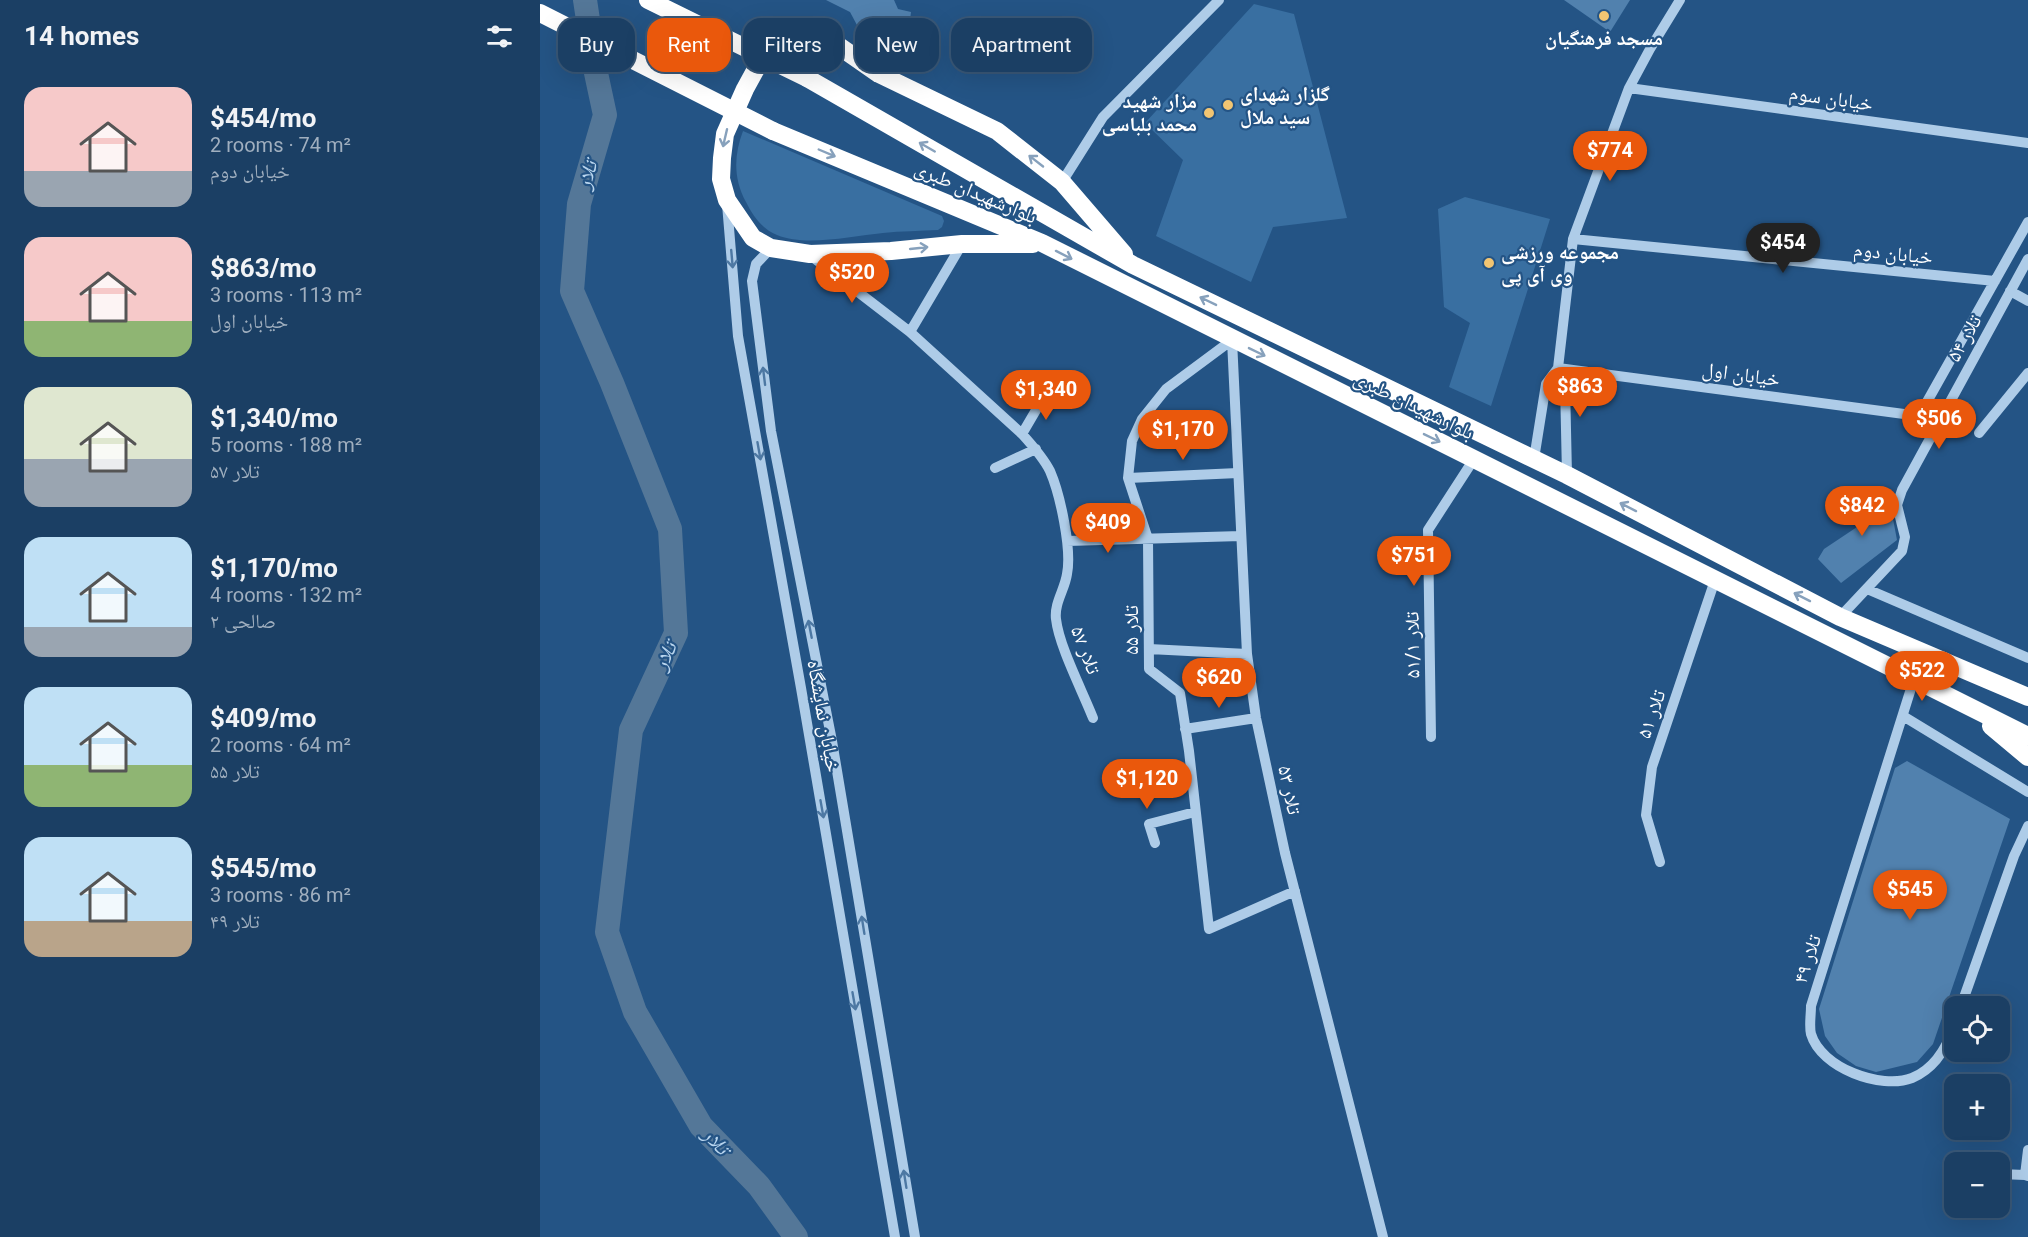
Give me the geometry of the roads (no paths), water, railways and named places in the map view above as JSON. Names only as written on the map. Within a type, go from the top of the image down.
[{"type":"highway","name":"بلوارشهیدان طبری","points":[[648,0],[807,78],[1133,265],[1534,459],[1840,617],[2026,695]]},
{"type":"highway","name":"بلوارشهیدان طبری","points":[[540,13],[773,131],[1041,243],[2028,736]]},
{"type":"highway","points":[[1041,243],[962,244],[891,251],[810,255],[771,248],[753,238],[727,200],[721,179],[725,134],[745,89],[764,56],[784,42],[806,33],[824,35],[879,74],[997,131],[1062,182],[1133,265]]},
{"type":"highway","points":[[1958,701],[2028,757]]},
{"type":"street","points":[[1062,182],[1103,117],[1219,0]]},
{"type":"street","points":[[1567,476],[1564,384],[1558,368],[1573,239],[1629,88],[1680,0]]},
{"type":"street","name":"خیابان سوم","points":[[1629,88],[2028,142]]},
{"type":"street","name":"خیابان نمایشگاه","points":[[727,200],[738,336],[801,688],[894,1237]]},
{"type":"street","points":[[1995,281],[2028,222]]},
{"type":"street","name":"خیابان دوم","points":[[1573,239],[1995,281]]},
{"type":"street","points":[[910,332],[962,244]]},
{"type":"street","name":"خیابان نمایشگاه","points":[[771,248],[756,264],[752,282],[771,431],[832,741],[915,1237]]},
{"type":"street","name":"تلار ۵۷","points":[[810,255],[910,332],[1022,435],[1036,449],[1049,469],[1056,489],[1067,541],[1068,574],[1056,615],[1058,631],[1093,718]]},
{"type":"street","name":"تلار ۵۴","points":[[1840,617],[1902,551],[1905,537],[1897,505],[1902,490],[2028,259]]},
{"type":"street","name":"خیابان اول","points":[[1558,368],[1918,416],[1995,281]]},
{"type":"street","points":[[2010,291],[2028,301]]},
{"type":"street","name":"تلار ۵۳","points":[[1232,340],[1247,654],[1257,718],[1285,853],[1383,1237]]},
{"type":"street","name":"تلار ۵۵","points":[[1232,340],[1166,390],[1142,418],[1132,441],[1128,478],[1148,539],[1149,669],[1180,693],[1209,929],[1295,891]]},
{"type":"street","points":[[1534,459],[1546,384],[1558,368]]},
{"type":"street","points":[[1979,433],[2028,373]]},
{"type":"street","points":[[1022,435],[1046,393]]},
{"type":"street","points":[[995,468],[1036,449]]},
{"type":"street","name":"تلار ۵۱/۱","points":[[1431,737],[1428,530],[1474,459]]},
{"type":"street","points":[[1128,478],[1238,472]]},
{"type":"street","points":[[1067,541],[1241,536]]},
{"type":"street","name":"تلار ۵۱","points":[[1660,862],[1646,814],[1652,767],[1715,580]]},
{"type":"street","points":[[1867,589],[2028,658]]},
{"type":"street","points":[[1149,649],[1247,654]]},
{"type":"street","name":"تلار ۴۹","points":[[1914,679],[1811,1006],[1811,1035],[1827,1058],[1853,1074],[1884,1081],[1912,1078],[1934,1063],[1944,1047]]},
{"type":"street","points":[[1902,716],[2028,792]]},
{"type":"street","points":[[1185,729],[1257,718]]},
{"type":"street","points":[[1155,843],[1149,824],[1195,812]]},
{"type":"street","points":[[1965,996],[2014,856],[2028,826]]},
{"type":"street","points":[[2010,1174],[2026,1175],[2028,1150]]},
{"type":"waterway","name":"تلار","points":[[585,0],[605,115],[579,204],[572,291],[612,383],[670,529],[676,633],[631,730],[607,932],[635,1012],[701,1126],[759,1186],[796,1237]]},
{"type":"place","name":"مسجد فرهنگیان","points":[[1604,16]]},
{"type":"place","name":"گلزار شهدای سید ملال","points":[[1228,105]]},
{"type":"place","name":"مزار شهید محمد بلباسی","points":[[1209,113]]},
{"type":"place","name":"مجموعه ورزشی وی آی پی","points":[[1489,263]]}]
